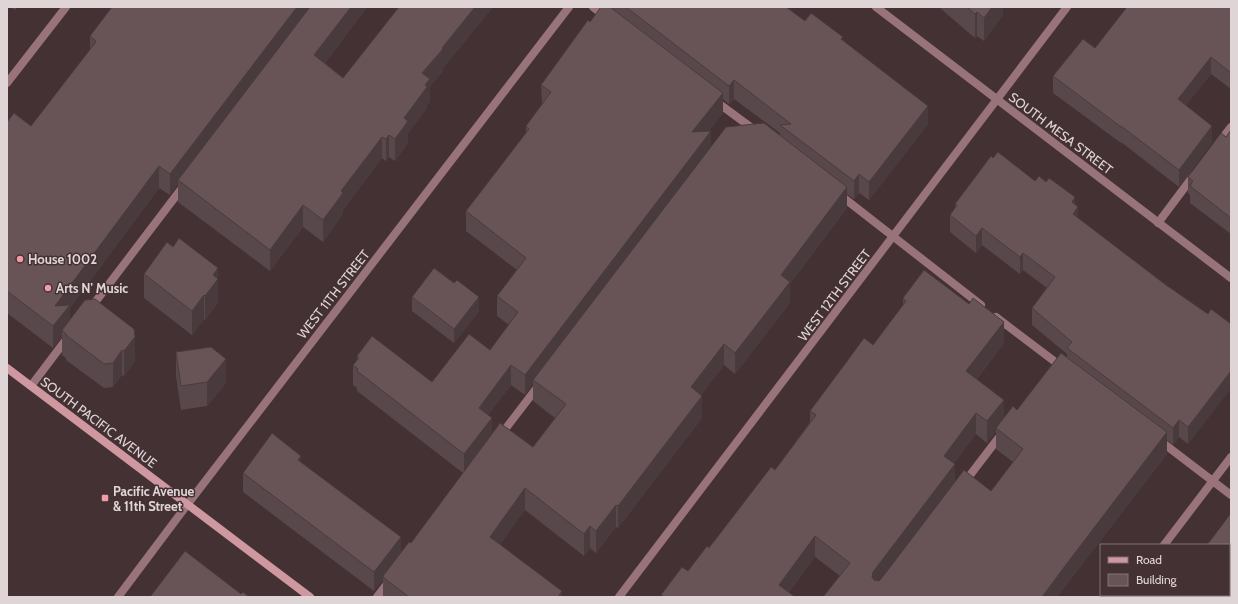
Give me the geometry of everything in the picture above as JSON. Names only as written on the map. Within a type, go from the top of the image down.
[{"type":"main road","name":"SOUTH PACIFIC AVENUE","points":[[7,368],[310,597]]},
{"type":"street","points":[[7,83],[66,7]]},
{"type":"street","name":"WEST 11TH STREET","points":[[118,597],[187,504],[569,7]]},
{"type":"street","points":[[593,7],[611,21]]},
{"type":"street","name":"SOUTH MESA STREET","points":[[876,7],[1231,278]]},
{"type":"street","name":"WEST 12TH STREET","points":[[619,597],[1067,7]]},
{"type":"street","points":[[710,97],[739,123],[760,135]]},
{"type":"street","points":[[1213,151],[1231,127]]},
{"type":"street","points":[[1158,222],[1199,169]]},
{"type":"street","points":[[84,316],[190,178]]},
{"type":"street","points":[[836,193],[893,236],[1053,366],[1068,372]]},
{"type":"street","points":[[31,386],[74,329]]},
{"type":"street","points":[[494,444],[542,381]]},
{"type":"street","points":[[959,489],[1007,426]]},
{"type":"street","points":[[1150,434],[1231,495]]},
{"type":"street","points":[[1165,544],[1231,457]]},
{"type":"street","points":[[377,597],[397,572]]},
{"type":"building","points":[[112,7],[297,7],[170,174],[159,166],[55,306],[70,305],[53,326],[7,291],[7,122],[14,113],[31,126],[95,43],[96,41],[90,36]]},
{"type":"building","points":[[310,7],[351,7],[314,55],[343,78],[399,7],[475,7],[442,48],[443,49],[422,73],[430,79],[425,85],[427,87],[404,118],[408,121],[395,139],[389,135],[386,139],[382,137],[341,191],[343,193],[323,220],[303,205],[270,250],[178,180]]},
{"type":"building","points":[[601,7],[610,7],[723,93],[692,132],[711,131],[525,375],[511,365],[479,408],[492,418],[464,454],[357,371],[358,369],[353,365],[359,358],[357,356],[372,336],[432,382],[469,334],[490,350],[518,312],[497,296],[526,258],[466,211],[529,129],[526,126],[551,92],[541,85],[588,20],[590,22]]},
{"type":"building","points":[[626,7],[786,7],[805,21],[811,13],[843,37],[841,39],[928,106],[869,182],[859,174],[854,181],[780,125],[791,124],[734,80],[729,86]]},
{"type":"building","points":[[967,7],[992,7],[984,18],[977,12],[975,14]]},
{"type":"building","points":[[1127,7],[1231,7],[1231,73],[1211,57],[1178,99],[1212,126],[1179,170],[1053,76],[1083,39],[1095,48]]},
{"type":"building","points":[[764,123],[847,187],[781,275],[790,282],[735,353],[724,344],[691,387],[702,396],[618,506],[616,505],[596,531],[590,526],[584,534],[525,488],[490,537],[562,591],[558,597],[409,597],[384,578],[383,576],[409,542],[411,543],[500,423],[533,447],[566,404],[533,380],[726,127]]},
{"type":"building","points":[[1231,130],[1231,218],[1190,186],[1193,181],[1188,177],[1221,133],[1226,137]]},
{"type":"building","points":[[998,152],[1035,181],[1039,176],[1046,182],[1049,178],[1075,197],[1072,202],[1078,207],[1073,214],[1166,285],[1208,314],[1211,309],[1231,324],[1231,371],[1188,427],[1179,420],[1173,428],[1067,348],[1072,342],[1032,308],[1055,277],[1023,253],[1020,257],[982,228],[976,236],[950,215],[957,205],[955,204],[991,156],[993,158]]},
{"type":"building","points":[[179,238],[218,268],[213,275],[218,279],[192,311],[144,274],[167,242],[173,247]]},
{"type":"building","points":[[434,268],[454,283],[457,280],[479,297],[454,329],[412,297]]},
{"type":"building","points":[[924,270],[969,304],[973,298],[1004,322],[966,371],[1004,400],[987,421],[976,413],[944,456],[955,464],[873,572],[872,577],[874,580],[879,581],[881,579],[964,470],[991,491],[1023,449],[996,428],[1013,406],[1017,410],[1061,353],[1167,432],[1042,597],[823,597],[850,563],[815,536],[779,585],[795,597],[665,597],[661,595],[682,567],[688,571],[707,546],[709,548],[771,467],[775,470],[816,415],[810,411],[864,338],[873,345],[906,301],[903,298]]},
{"type":"building","points":[[95,299],[134,329],[135,337],[124,351],[122,350],[113,363],[104,364],[66,335],[62,330],[85,300]]},
{"type":"building","points":[[211,347],[226,359],[207,382],[181,386],[176,352]]},
{"type":"building","points":[[272,433],[301,456],[298,460],[401,537],[374,572],[243,473]]},
{"type":"building","points":[[1231,513],[1231,597],[1173,597],[1230,596],[1230,544],[1208,544]]},
{"type":"building","points":[[185,551],[241,594],[243,592],[249,597],[150,597]]},
{"type":"place","name":"House 1002","points":[[20,259]]},
{"type":"place","name":"Arts N' Music","points":[[48,288]]},
{"type":"place","name":"Pacific Avenue & 11th Street","points":[[105,498]]}]
